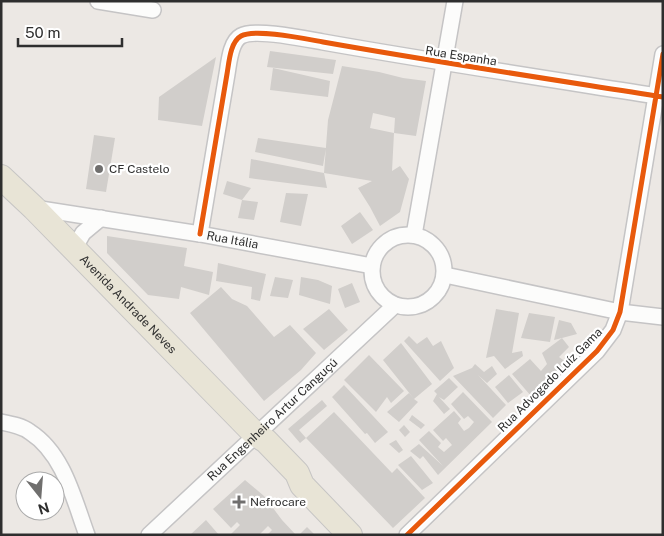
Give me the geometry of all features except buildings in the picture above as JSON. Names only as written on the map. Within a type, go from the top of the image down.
[{"type":"main road","name":"Avenida Andrade Neves","points":[[1,176],[255,434],[266,441],[297,473],[302,485],[350,535]]},
{"type":"street","points":[[98,1],[153,10]]},
{"type":"street","points":[[414,235],[455,1]]},
{"type":"street","name":"Rua Espanha","points":[[200,234],[232,49],[235,40],[241,36],[257,33],[302,39],[445,64],[659,96]]},
{"type":"street","name":"Rua Advogado Luíz Gama","points":[[407,535],[597,351],[613,330],[620,312],[659,96],[663,54]]},
{"type":"street","name":"Rua Itália","points":[[34,208],[200,234],[372,266]]},
{"type":"street","points":[[74,249],[83,233],[101,218]]},
{"type":"street","points":[[404,234],[414,235],[434,244],[440,253],[444,264],[442,286],[436,295],[427,302],[411,307],[395,305],[386,300],[374,285],[372,266],[380,248],[387,242],[404,234]]},
{"type":"street","points":[[444,275],[620,312],[663,318]]},
{"type":"street","name":"Rua Engenheiro Artur Canguçú","points":[[149,535],[395,305]]},
{"type":"street","points":[[1,422],[18,426],[30,432],[54,455],[64,474],[87,535]]},
{"type":"cycle path","points":[[200,234],[231,53],[234,43],[241,36],[257,33],[293,37],[663,97]]},
{"type":"cycle path","points":[[407,535],[597,351],[613,330],[620,312],[663,54]]},
{"type":"place","name":"CF Castelo","points":[[99,169]]},
{"type":"place","name":"Nefrocare","points":[[239,502]]}]
